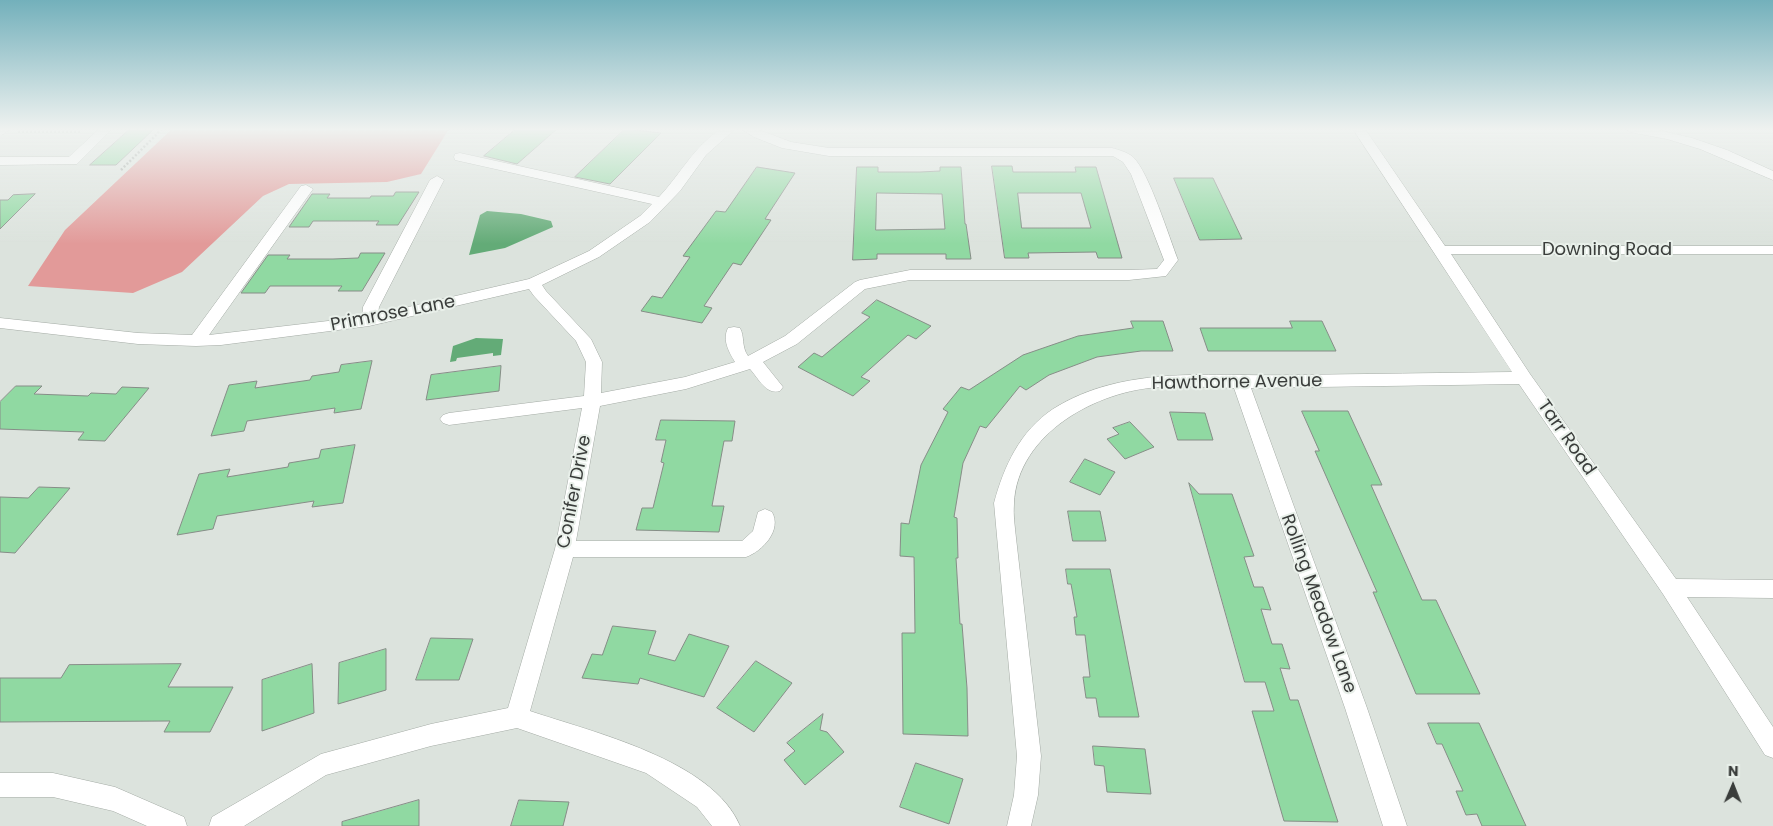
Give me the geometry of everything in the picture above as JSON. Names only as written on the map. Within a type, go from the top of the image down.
[{"type":"street","points":[[507,168],[662,202]]},
{"type":"street","name":"Primrose Lane","points":[[0,323],[137,339],[196,341],[291,332],[369,321],[534,283],[594,254],[645,219],[675,188],[690,168]]},
{"type":"street","points":[[449,418],[592,401],[686,383],[749,363],[791,340],[860,285],[910,275],[1130,275],[1161,273],[1172,260],[1135,168]]},
{"type":"street","name":"Tarr Road","points":[[1385,168],[1524,378],[1670,588],[1773,747]]},
{"type":"street","points":[[1758,168],[1773,176]]},
{"type":"street","points":[[369,321],[371,307],[437,180]]},
{"type":"street","points":[[196,341],[306,190]]},
{"type":"street","name":"Downing Road","points":[[1441,250],[1773,250]]},
{"type":"street","name":"Conifer Drive","points":[[517,717],[565,548],[592,401],[594,362],[583,339],[538,293],[534,283]]},
{"type":"street","points":[[734,332],[735,350],[774,387]]},
{"type":"street","name":"Hawthorne Avenue","points":[[1019,826],[1026,795],[1029,756],[1004,503],[1010,478],[1022,452],[1040,430],[1060,414],[1093,397],[1127,387],[1160,381],[1240,382],[1524,378]]},
{"type":"street","name":"Rolling Meadow Lane","points":[[1240,382],[1356,708],[1395,826]]},
{"type":"street","points":[[565,548],[746,549],[762,535],[765,517]]},
{"type":"street","points":[[1670,588],[1773,589]]},
{"type":"street","points":[[221,826],[321,765],[431,735],[517,717],[653,764],[706,799],[728,826]]},
{"type":"street","points":[[0,785],[53,785],[115,799],[175,826]]},
{"type":"shaded area","points":[[131,168],[425,168],[421,174],[387,182],[289,184],[263,196],[182,272],[133,293],[28,286],[65,230]]},
{"type":"shaded area","points":[[487,211],[521,214],[551,221],[553,227],[505,248],[469,255],[480,215]]},
{"type":"shaded area","points":[[476,338],[503,339],[501,355],[493,356],[493,353],[457,358],[456,361],[450,362],[453,346]]},
{"type":"building","points":[[585,168],[626,168],[610,184],[575,177]]},
{"type":"building","points":[[757,168],[795,173],[765,219],[771,220],[741,265],[733,263],[704,306],[712,308],[702,323],[641,311],[652,296],[662,298],[690,257],[683,256],[716,211],[725,212]]},
{"type":"building","points":[[857,168],[878,168],[878,172],[920,172],[940,171],[940,168],[961,168],[965,224],[971,259],[946,259],[946,254],[877,254],[877,259],[853,260]],"holes":[[[877,193],[942,194],[945,229],[876,230]]]},
{"type":"building","points":[[992,168],[1012,168],[1013,172],[1076,172],[1075,168],[1096,168],[1122,258],[1098,258],[1096,252],[1028,253],[1029,258],[1005,258]],"holes":[[[1018,193],[1081,193],[1091,228],[1022,228]]]},
{"type":"building","points":[[1174,178],[1213,178],[1242,239],[1200,240]]},
{"type":"building","points":[[396,192],[419,192],[398,225],[376,225],[379,221],[313,221],[309,227],[289,227],[312,194],[330,194],[327,198],[370,198],[371,196],[393,196]]},
{"type":"building","points":[[35,194],[0,229],[0,200],[8,200],[13,195]]},
{"type":"building","points":[[361,253],[385,253],[362,291],[338,291],[342,286],[270,286],[265,293],[241,293],[268,255],[290,255],[287,259],[333,259],[358,258]]},
{"type":"building","points":[[877,300],[931,326],[916,339],[908,335],[861,377],[870,381],[853,396],[798,367],[814,353],[822,357],[870,317],[862,313]]},
{"type":"building","points":[[1131,321],[1163,321],[1173,351],[1141,351],[1097,357],[1049,375],[1026,390],[1020,386],[986,428],[980,426],[963,463],[954,517],[957,518],[958,558],[956,558],[960,624],[962,624],[967,688],[968,736],[903,734],[902,633],[915,633],[914,557],[900,556],[901,523],[909,524],[921,465],[948,412],[943,409],[961,387],[969,390],[1023,355],[1078,336],[1133,328]]},
{"type":"building","points":[[1290,321],[1322,321],[1336,351],[1208,351],[1200,328],[1292,328]]},
{"type":"building","points":[[372,361],[361,409],[334,413],[335,408],[247,421],[244,431],[211,436],[229,385],[257,381],[255,388],[310,380],[312,376],[339,372],[341,365]]},
{"type":"building","points":[[501,366],[499,391],[426,400],[431,375]]},
{"type":"building","points":[[16,386],[42,386],[34,394],[88,396],[91,393],[116,394],[122,387],[149,388],[105,441],[78,440],[84,432],[0,429],[0,402]]},
{"type":"building","points":[[1302,411],[1348,411],[1382,485],[1371,485],[1422,600],[1436,600],[1480,694],[1416,694],[1373,592],[1377,592],[1315,451],[1319,451]]},
{"type":"building","points":[[1170,412],[1205,413],[1213,440],[1178,440]]},
{"type":"building","points":[[661,420],[735,421],[732,441],[724,441],[712,506],[724,506],[719,532],[636,530],[642,508],[653,508],[664,463],[661,462],[666,440],[656,440]]},
{"type":"building","points":[[1130,422],[1154,447],[1125,459],[1107,439],[1119,434],[1113,428]]},
{"type":"building","points":[[355,445],[343,503],[312,507],[314,501],[217,516],[213,529],[177,535],[199,474],[230,469],[227,477],[288,467],[289,463],[319,458],[321,450]]},
{"type":"building","points":[[1085,459],[1115,472],[1100,495],[1070,482]]},
{"type":"building","points":[[1189,483],[1199,494],[1232,494],[1254,556],[1244,557],[1254,587],[1263,587],[1271,610],[1261,609],[1272,644],[1282,644],[1290,669],[1280,668],[1290,700],[1298,700],[1338,822],[1284,821],[1252,711],[1274,711],[1265,682],[1245,682]]},
{"type":"building","points":[[39,487],[70,488],[15,553],[0,552],[0,497],[28,498]]},
{"type":"building","points":[[1068,511],[1100,511],[1106,541],[1073,541]]},
{"type":"building","points":[[1066,569],[1110,569],[1139,717],[1099,717],[1096,698],[1086,698],[1083,677],[1090,677],[1085,635],[1076,635],[1074,617],[1077,617],[1071,584],[1068,584]]},
{"type":"building","points":[[613,626],[656,631],[648,654],[675,661],[689,634],[729,646],[704,697],[640,678],[638,684],[582,678],[592,654],[602,655]]},
{"type":"building","points":[[431,638],[473,639],[459,680],[416,680]]},
{"type":"building","points":[[386,649],[386,690],[338,704],[339,663]]},
{"type":"building","points":[[756,661],[792,683],[754,732],[717,708]]},
{"type":"building","points":[[181,664],[168,687],[233,687],[210,732],[164,732],[170,721],[0,722],[0,678],[61,678],[69,665]]},
{"type":"building","points":[[312,664],[314,713],[262,731],[262,680]]},
{"type":"building","points":[[823,714],[820,730],[827,732],[844,752],[805,785],[784,760],[795,751],[787,743]]},
{"type":"building","points":[[1428,723],[1479,723],[1526,826],[1482,826],[1477,814],[1466,815],[1456,791],[1463,791],[1442,744],[1437,744]]},
{"type":"building","points":[[1093,746],[1145,749],[1151,794],[1107,792],[1104,766],[1095,765]]},
{"type":"building","points":[[916,763],[963,779],[949,824],[900,807]]},
{"type":"building","points":[[419,800],[419,826],[342,826],[342,822]]},
{"type":"building","points":[[519,800],[569,802],[563,826],[511,826]]}]
